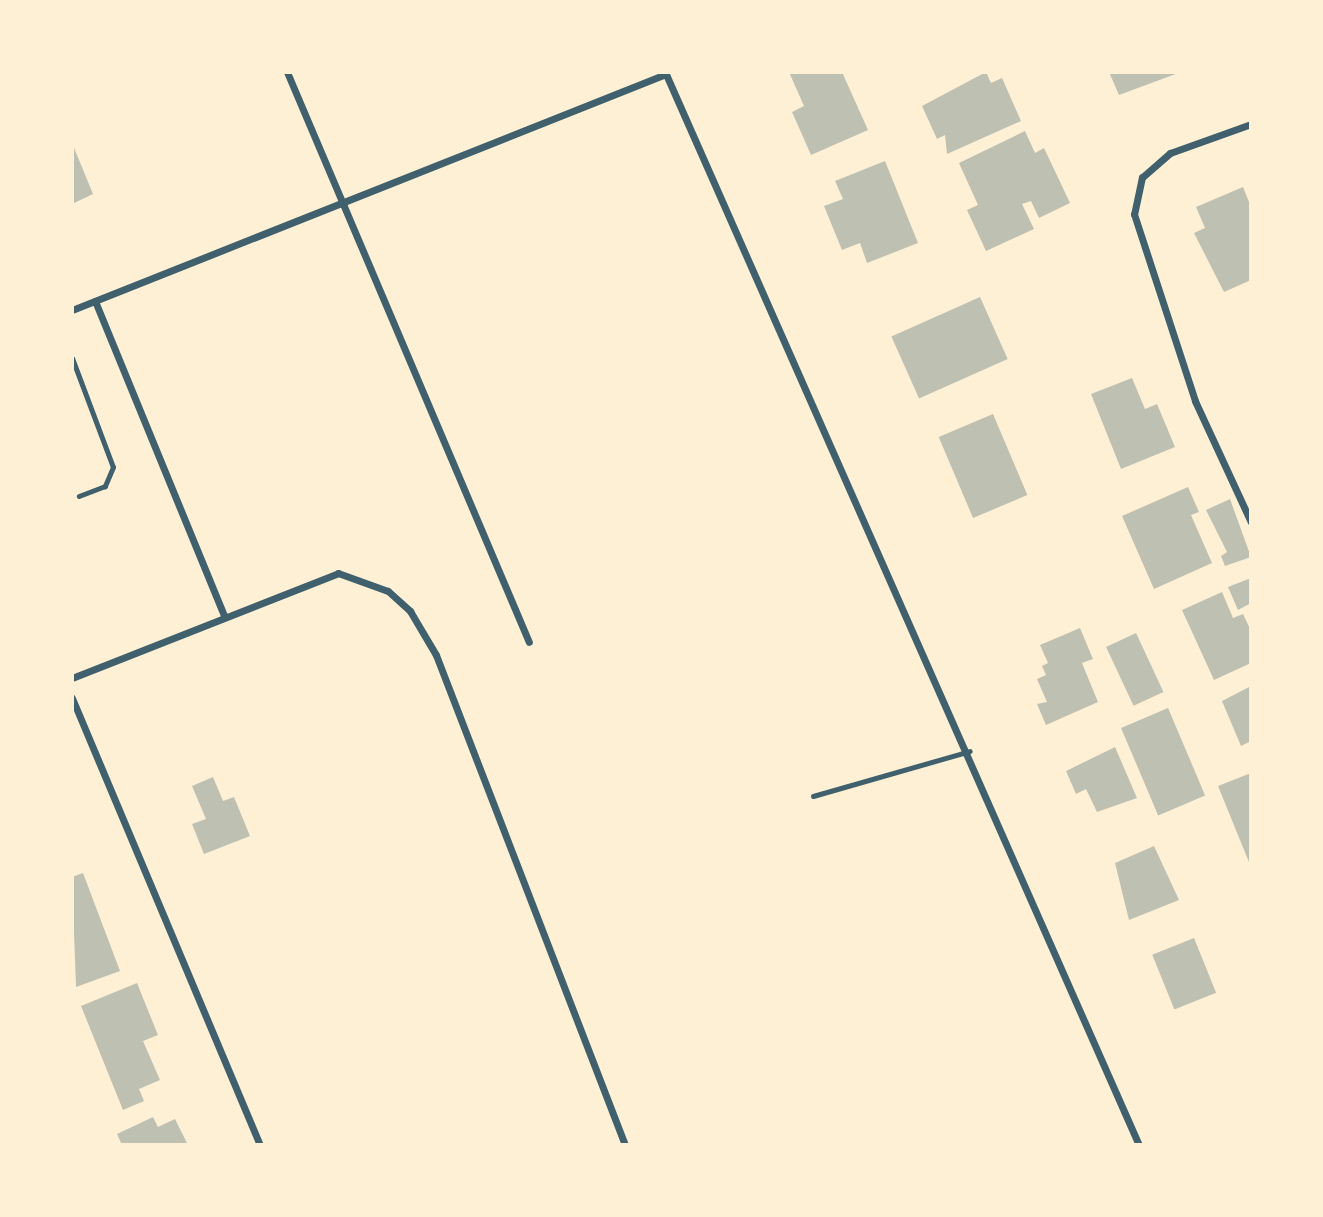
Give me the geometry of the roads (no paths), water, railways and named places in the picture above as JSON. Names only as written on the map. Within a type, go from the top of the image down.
[{"type":"street","points":[[287,72],[528,642]]},
{"type":"street","points":[[72,310],[342,199],[665,73],[970,751],[1139,1145]]},
{"type":"street","points":[[1251,124],[1170,153],[1142,177],[1134,214],[1195,401],[1251,522]]},
{"type":"street","points":[[95,301],[224,615]]},
{"type":"street","points":[[72,678],[224,615],[338,573],[380,586],[410,611],[436,655],[625,1145]]},
{"type":"street","points":[[72,698],[260,1145]]},
{"type":"lane","points":[[72,358],[113,467],[105,486],[79,496]]},
{"type":"lane","points":[[813,796],[970,751]]}]
